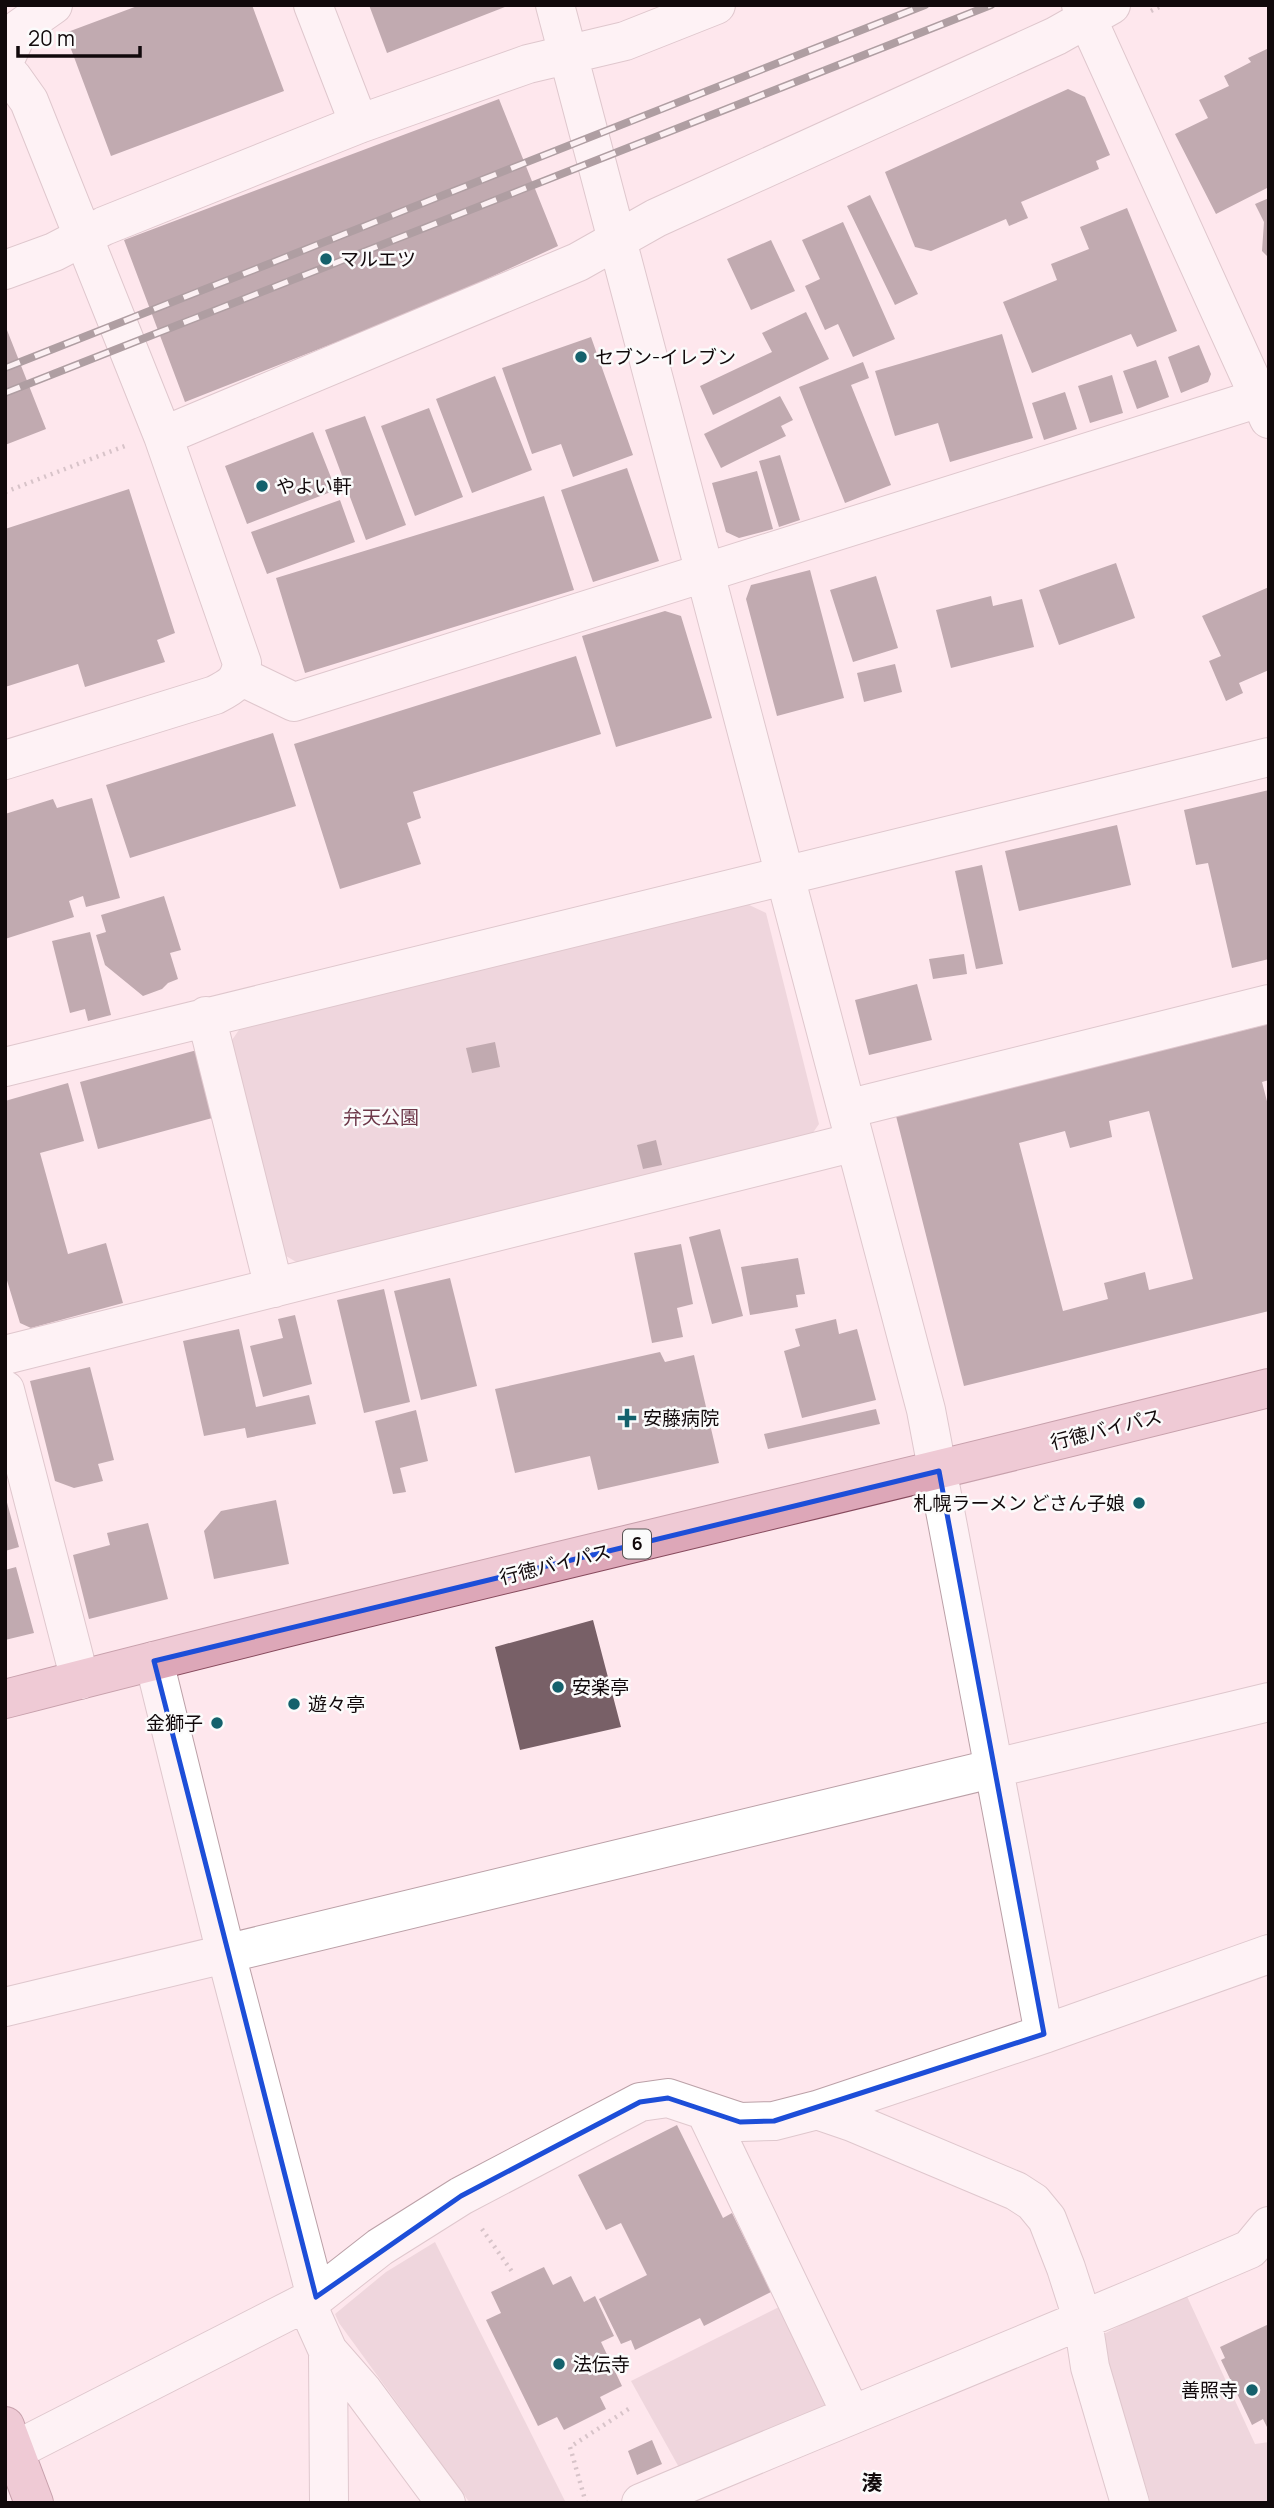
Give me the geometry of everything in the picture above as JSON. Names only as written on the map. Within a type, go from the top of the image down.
[{"type":"main road","name":"行徳バイパス","points":[[5,1699],[1269,1388]]},
{"type":"street","points":[[5,60],[19,29],[53,5]]},
{"type":"street","points":[[313,5],[359,124]]},
{"type":"street","points":[[555,5],[926,1410],[1044,2034]]},
{"type":"street","points":[[5,270],[54,252],[104,226],[359,124],[528,65],[625,41],[716,5]]},
{"type":"street","points":[[163,436],[578,262],[656,218],[1056,36],[1093,10],[1266,404],[706,573],[294,702],[240,676]]},
{"type":"street","points":[[5,73],[12,77],[29,102],[163,436],[242,663],[240,676],[231,687],[215,695],[5,760]]},
{"type":"street","points":[[5,1067],[1269,757]]},
{"type":"street","points":[[5,1356],[274,1288],[851,1126],[1269,1004]]},
{"type":"street","points":[[206,1016],[274,1288]]},
{"type":"street","points":[[5,1390],[80,1680]]},
{"type":"street","points":[[154,1661],[311,2300],[328,2351],[329,2503]]},
{"type":"street","points":[[5,2007],[1269,1702]]},
{"type":"street","points":[[17,2470],[311,2300],[380,2247],[461,2196],[640,2102],[668,2098],[740,2122],[774,2121],[817,2110],[1044,2034],[1269,1954]]},
{"type":"street","points":[[817,2110],[1016,2191],[1033,2202],[1047,2219],[1083,2321],[1090,2367],[1130,2503]]},
{"type":"street","points":[[706,2112],[851,2414]]},
{"type":"street","points":[[641,2503],[851,2414],[1083,2321],[1250,2249],[1269,2226]]},
{"type":"street","points":[[328,2351],[363,2391],[446,2503]]},
{"type":"path","points":[[5,492],[134,443],[163,436]]},
{"type":"path","points":[[461,2196],[513,2273]]},
{"type":"path","points":[[586,2503],[570,2447],[630,2408]]},
{"type":"highlighted area","points":[[939,1471],[1044,2034],[774,2121],[740,2122],[668,2098],[640,2102],[461,2196],[316,2297],[154,1661]]},
{"type":"green space","name":"弁天公園","points":[[747,904],[766,913],[819,1124],[810,1137],[298,1263],[281,1253],[230,1043],[243,1024]]},
{"type":"green space","points":[[435,2242],[566,2503],[470,2503],[339,2323],[335,2314],[386,2272]]},
{"type":"green space","points":[[1185,2292],[1255,2444],[1269,2442],[1269,2503],[1151,2503],[1098,2337]]},
{"type":"green space","points":[[779,2307],[829,2411],[681,2471],[631,2381]]},
{"type":"building","points":[[140,5],[252,5],[284,91],[111,156],[65,33]]},
{"type":"building","points":[[369,5],[510,5],[387,53]]},
{"type":"building","points":[[1269,48],[1269,187],[1216,214],[1175,134],[1208,118],[1199,100],[1229,86],[1224,76],[1251,62],[1248,58]]},
{"type":"building","points":[[1068,89],[1085,97],[1110,155],[1096,161],[1099,169],[1021,202],[1028,218],[1009,226],[1006,219],[931,251],[915,247],[885,172]]},
{"type":"building","points":[[499,99],[558,246],[433,304],[185,402],[124,240]]},
{"type":"building","points":[[870,195],[918,294],[895,305],[847,206]]},
{"type":"building","points":[[1269,198],[1269,258],[1262,251],[1264,222],[1255,204]]},
{"type":"building","points":[[1127,208],[1177,331],[1137,347],[1131,334],[1032,373],[1003,302],[1057,280],[1051,264],[1089,249],[1080,227]]},
{"type":"building","points":[[843,222],[895,339],[853,357],[838,324],[825,330],[805,286],[820,279],[802,240]]},
{"type":"building","points":[[771,240],[795,291],[751,310],[727,259]]},
{"type":"building","points":[[806,312],[829,359],[713,415],[700,386],[772,352],[762,333]]},
{"type":"building","points":[[5,325],[46,429],[5,445]]},
{"type":"building","points":[[1002,334],[1033,438],[950,462],[938,423],[895,436],[875,371]]},
{"type":"building","points":[[591,337],[633,455],[573,477],[561,444],[532,454],[502,368]]},
{"type":"building","points":[[1199,345],[1211,374],[1208,382],[1181,393],[1168,357]]},
{"type":"building","points":[[1156,360],[1169,397],[1137,409],[1123,371]]},
{"type":"building","points":[[863,362],[869,378],[851,385],[891,485],[845,503],[799,387]]},
{"type":"building","points":[[1112,375],[1123,413],[1090,423],[1078,386]]},
{"type":"building","points":[[495,376],[532,470],[472,493],[436,399]]},
{"type":"building","points":[[1065,392],[1077,429],[1044,440],[1032,403]]},
{"type":"building","points":[[780,396],[793,420],[781,426],[786,436],[721,468],[704,434]]},
{"type":"building","points":[[429,408],[463,497],[415,516],[381,426]]},
{"type":"building","points":[[365,416],[406,525],[366,540],[325,430]]},
{"type":"building","points":[[313,432],[336,490],[247,524],[225,466]]},
{"type":"building","points":[[780,455],[800,520],[779,527],[759,461]]},
{"type":"building","points":[[627,468],[659,561],[593,582],[561,490]]},
{"type":"building","points":[[757,471],[773,529],[739,538],[726,532],[712,483]]},
{"type":"building","points":[[129,489],[175,633],[157,640],[165,662],[85,687],[78,664],[5,687],[5,529]]},
{"type":"building","points":[[544,496],[574,590],[305,673],[276,578]]},
{"type":"building","points":[[340,500],[355,542],[267,574],[251,532]]},
{"type":"building","points":[[1116,563],[1135,618],[1059,645],[1039,590]]},
{"type":"building","points":[[810,570],[844,698],[777,716],[746,599],[751,585]]},
{"type":"building","points":[[876,576],[898,648],[853,662],[830,590]]},
{"type":"building","points":[[1269,587],[1269,670],[1239,683],[1243,693],[1226,701],[1209,661],[1221,656],[1202,616]]},
{"type":"building","points":[[991,596],[993,606],[1022,599],[1034,647],[951,668],[936,610]]},
{"type":"building","points":[[665,611],[681,616],[712,718],[616,747],[582,636]]},
{"type":"building","points":[[576,656],[601,734],[413,792],[421,818],[407,823],[421,864],[340,889],[294,744]]},
{"type":"building","points":[[895,664],[902,692],[864,702],[857,673]]},
{"type":"building","points":[[273,733],[296,806],[130,858],[106,785]]},
{"type":"building","points":[[1269,790],[1269,959],[1232,968],[1208,863],[1196,865],[1184,810]]},
{"type":"building","points":[[92,798],[120,898],[86,907],[83,896],[69,901],[74,917],[5,939],[5,814],[53,799],[57,808]]},
{"type":"building","points":[[1117,825],[1131,885],[1019,911],[1005,851]]},
{"type":"building","points":[[982,865],[1003,964],[976,969],[955,871]]},
{"type":"building","points":[[164,896],[181,950],[170,953],[178,979],[143,996],[105,965],[96,935],[106,932],[101,915]]},
{"type":"building","points":[[90,932],[111,1015],[88,1021],[85,1009],[70,1013],[52,941]]},
{"type":"building","points":[[964,954],[967,974],[933,979],[929,959]]},
{"type":"building","points":[[917,984],[932,1040],[869,1055],[855,1000]]},
{"type":"building","points":[[1269,1024],[1269,1080],[1262,1082],[1269,1109],[1269,1311],[964,1386],[896,1116]],"holes":[[[1149,1111],[1193,1279],[1149,1290],[1145,1272],[1104,1283],[1108,1299],[1063,1311],[1019,1143],[1065,1131],[1070,1148],[1112,1137],[1109,1121]]]},
{"type":"building","points":[[495,1042],[500,1067],[472,1073],[466,1048]]},
{"type":"building","points":[[197,1050],[216,1117],[98,1149],[80,1082]]},
{"type":"building","points":[[68,1083],[84,1141],[40,1153],[68,1254],[106,1243],[123,1303],[31,1328],[20,1323],[5,1274],[5,1101]]},
{"type":"building","points":[[656,1140],[662,1165],[643,1169],[637,1145]]},
{"type":"building","points":[[720,1229],[743,1316],[712,1324],[689,1237]]},
{"type":"building","points":[[681,1244],[693,1304],[677,1308],[683,1337],[652,1343],[634,1253]]},
{"type":"building","points":[[798,1258],[805,1294],[796,1295],[798,1307],[750,1315],[741,1267]]},
{"type":"building","points":[[450,1278],[477,1386],[421,1400],[394,1291]]},
{"type":"building","points":[[384,1289],[410,1402],[364,1413],[337,1300]]},
{"type":"building","points":[[295,1315],[312,1384],[263,1397],[250,1346],[283,1338],[278,1319]]},
{"type":"building","points":[[836,1319],[839,1334],[857,1329],[876,1400],[802,1418],[784,1351],[800,1346],[795,1329]]},
{"type":"building","points":[[239,1329],[256,1407],[309,1395],[316,1424],[247,1438],[245,1428],[204,1436],[183,1341]]},
{"type":"building","points":[[660,1352],[665,1362],[694,1355],[719,1463],[598,1490],[590,1456],[515,1473],[495,1389]]},
{"type":"building","points":[[90,1367],[114,1460],[98,1464],[103,1481],[74,1488],[55,1481],[30,1381]]},
{"type":"building","points":[[876,1409],[880,1424],[768,1449],[764,1434]]},
{"type":"building","points":[[416,1410],[428,1461],[400,1468],[406,1492],[393,1494],[375,1421]]},
{"type":"building","points":[[5,1495],[19,1547],[5,1551]]},
{"type":"building","points":[[276,1500],[289,1564],[214,1579],[204,1531],[221,1511]]},
{"type":"building","points":[[148,1523],[168,1599],[89,1619],[73,1555],[110,1545],[107,1533]]},
{"type":"building","points":[[16,1567],[34,1633],[5,1640],[5,1570]]},
{"type":"building","name":"安楽亭","points":[[593,1620],[621,1727],[520,1750],[495,1647]]},
{"type":"building","points":[[677,2125],[723,2218],[732,2213],[771,2292],[704,2326],[700,2318],[635,2350],[631,2340],[621,2344],[599,2299],[647,2275],[621,2223],[606,2230],[578,2175]]},
{"type":"building","name":"法伝寺","points":[[544,2267],[553,2285],[571,2276],[584,2302],[595,2296],[614,2336],[601,2342],[622,2386],[600,2397],[606,2409],[564,2430],[557,2417],[538,2426],[486,2320],[501,2313],[491,2292]]},
{"type":"building","name":"善照寺","points":[[1269,2324],[1269,2431],[1263,2419],[1252,2425],[1221,2360],[1225,2358],[1220,2347]]},
{"type":"building","points":[[652,2440],[662,2464],[637,2475],[628,2451]]},
{"type":"railway","points":[[5,368],[925,5]]},
{"type":"railway","points":[[5,393],[991,5]]},
{"type":"place","name":"マルエツ","points":[[326,259]]},
{"type":"place","name":"セブン-イレブン","points":[[581,357]]},
{"type":"place","name":"やよい軒","points":[[262,486]]},
{"type":"place","name":"安藤病院","points":[[627,1418]]},
{"type":"place","name":"札幌ラーメン どさん子娘","points":[[1139,1503]]},
{"type":"place","name":"安楽亭","points":[[558,1687]]},
{"type":"place","name":"遊々亭","points":[[294,1704]]},
{"type":"place","name":"金獅子","points":[[217,1723]]},
{"type":"place","name":"法伝寺","points":[[559,2364]]},
{"type":"place","name":"善照寺","points":[[1252,2390]]},
{"type":"district","name":"湊","points":[[872,2483]]}]
